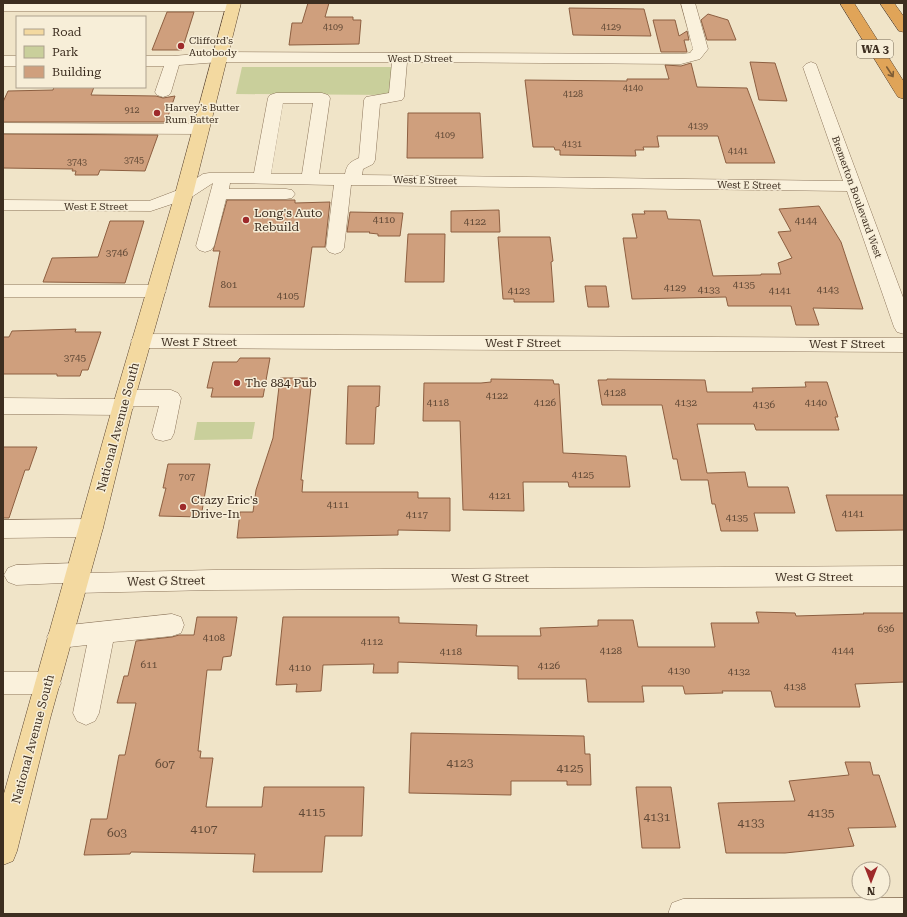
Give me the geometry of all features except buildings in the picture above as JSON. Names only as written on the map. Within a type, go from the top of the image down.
[{"type":"highway","name":"WA 3","points":[[847,3],[904,94]]},
{"type":"highway","name":"WA 3","points":[[887,3],[904,28]]},
{"type":"main road","name":"National Avenue South","points":[[3,851],[141,341],[184,194],[234,5]]},
{"type":"street","name":"West D Street","points":[[146,61],[173,61],[220,57],[681,59],[695,56],[701,50],[688,3]]},
{"type":"street","points":[[3,7],[74,8],[234,5]]},
{"type":"street","points":[[335,248],[348,179],[355,166],[367,160],[372,100],[396,97],[400,58]]},
{"type":"street","points":[[3,61],[16,61]]},
{"type":"street","points":[[163,92],[173,61]]},
{"type":"street","name":"Bremerton Boulevard West","points":[[810,67],[904,327]]},
{"type":"street","points":[[262,178],[276,98],[322,98],[310,179]]},
{"type":"street","points":[[3,128],[201,129]]},
{"type":"street","name":"West E Street","points":[[3,205],[152,206],[184,194],[209,178],[221,186],[262,178],[854,186]]},
{"type":"street","points":[[205,246],[221,186],[286,194]]},
{"type":"street","points":[[3,291],[156,291]]},
{"type":"street","name":"West F Street","points":[[141,341],[904,344]]},
{"type":"street","points":[[3,406],[124,403],[171,398],[163,433]]},
{"type":"street","points":[[3,529],[91,528]]},
{"type":"street","name":"West G Street","points":[[16,575],[77,578],[213,580],[904,576]]},
{"type":"street","points":[[60,637],[172,625]]},
{"type":"street","points":[[86,713],[102,632]]},
{"type":"street","points":[[3,683],[48,683]]},
{"type":"street","points":[[683,914],[904,913]]},
{"type":"green space","points":[[242,67],[394,67],[392,95],[236,94]]},
{"type":"green space","points":[[197,422],[255,422],[252,439],[194,440]]},
{"type":"place","name":"Clifford's Autobody","points":[[181,46]]},
{"type":"place","name":"Harvey's Butter Rum Batter","points":[[157,113]]},
{"type":"place","name":"Long's Auto Rebuild","points":[[246,220]]},
{"type":"place","name":"The 884 Pub","points":[[237,383]]},
{"type":"place","name":"Crazy Eric's Drive-In","points":[[183,507]]}]
